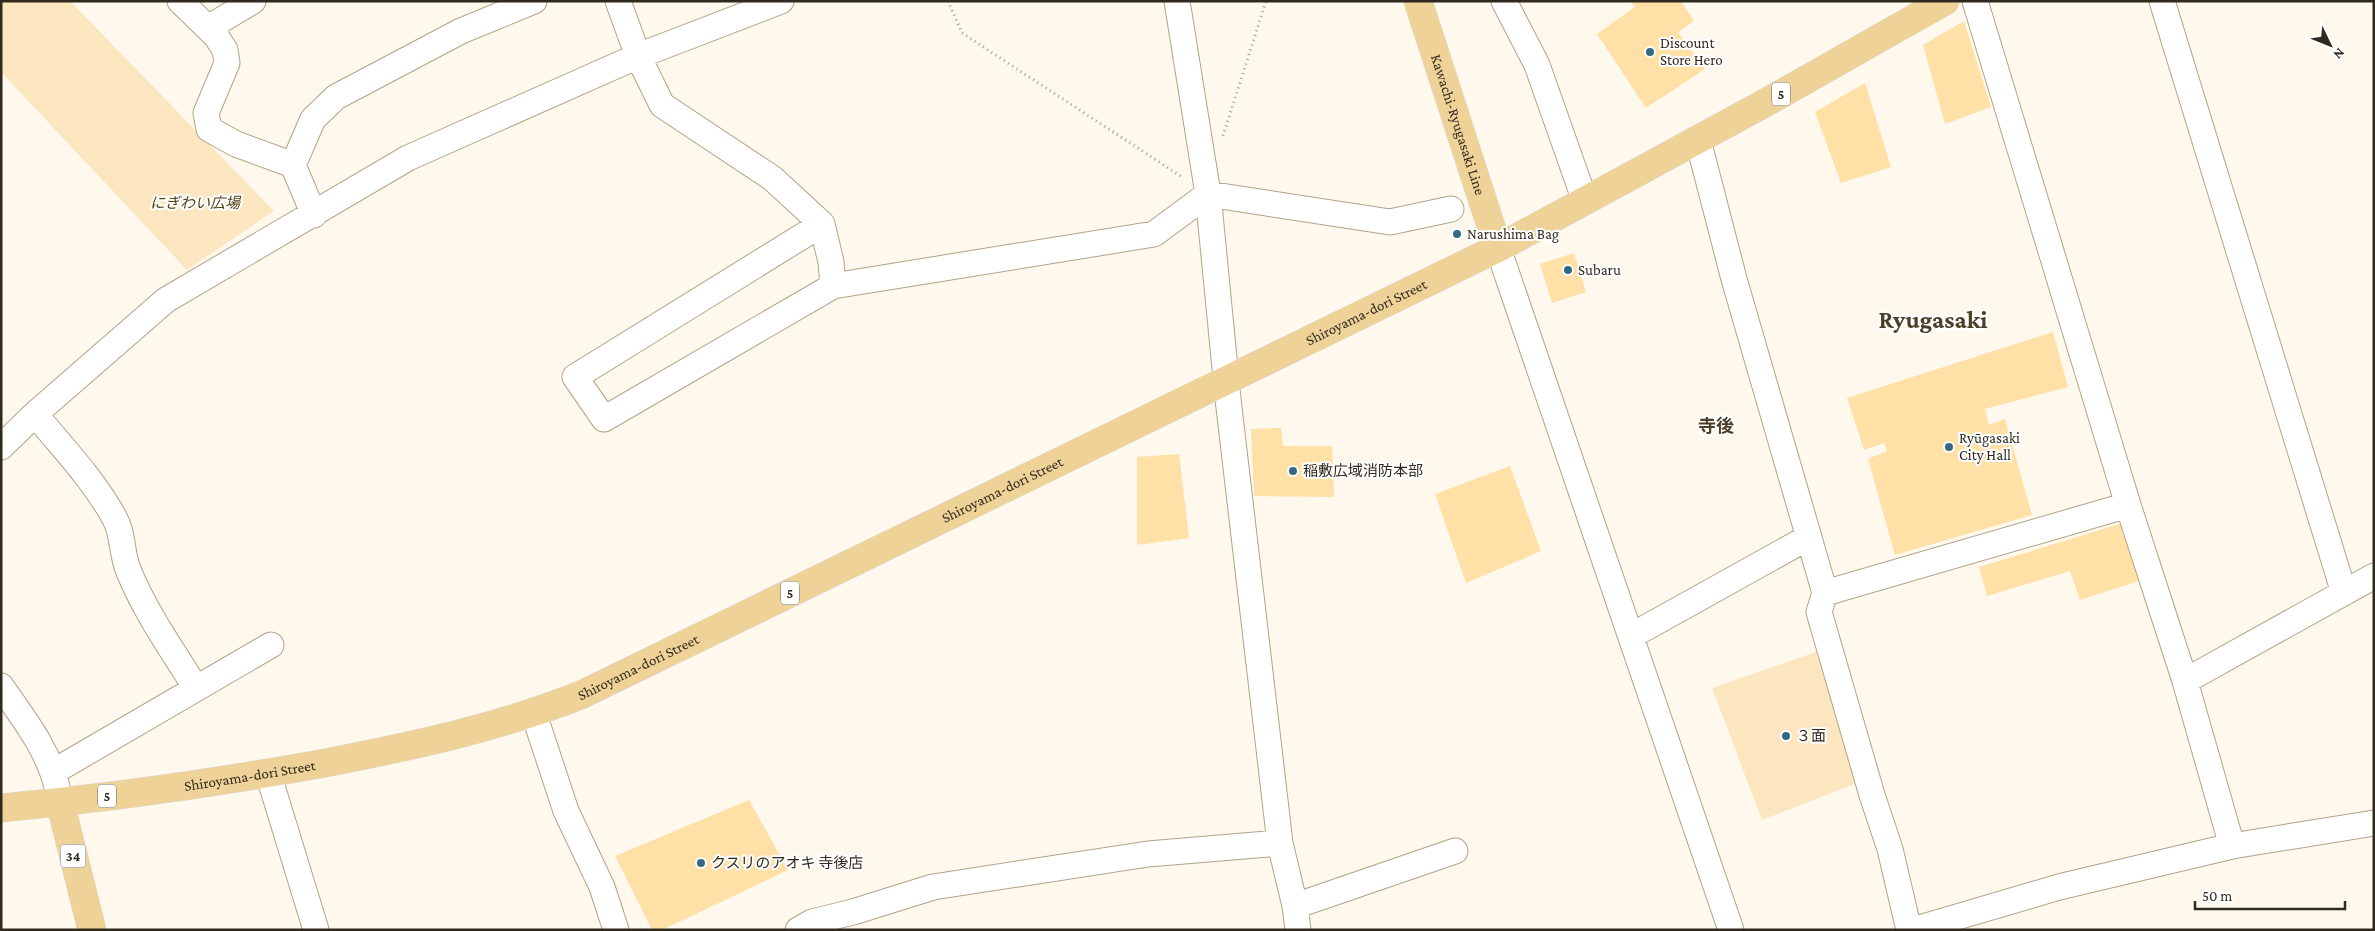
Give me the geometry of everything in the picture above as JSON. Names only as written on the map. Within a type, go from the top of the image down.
[{"type":"main road","name":"Kawachi-Ryugasaki Line","points":[[1418,1],[1498,248]]},
{"type":"main road","name":"Shiroyama-dori Street","points":[[1,808],[60,802],[268,773],[416,744],[564,701],[601,685],[1498,248],[1698,140],[1945,1]]},
{"type":"main road","name":"34","points":[[60,802],[92,930]]},
{"type":"street","points":[[180,1],[208,28],[225,50],[227,63],[206,114],[209,129],[236,144],[293,165],[314,214]]},
{"type":"street","points":[[208,28],[252,1]]},
{"type":"street","points":[[293,165],[313,119],[336,97],[461,31],[534,1]]},
{"type":"street","points":[[618,1],[638,56],[662,105],[772,178],[822,224],[831,262],[833,286]]},
{"type":"street","points":[[1,446],[166,300],[408,158],[638,56],[781,1]]},
{"type":"street","points":[[1177,1],[1208,194],[1226,380],[1280,843],[1296,918],[1455,851]]},
{"type":"street","points":[[1504,1],[1537,65],[1585,201]]},
{"type":"street","points":[[1975,1],[2128,505],[2185,681],[2232,846]]},
{"type":"street","points":[[2162,1],[2344,593]]},
{"type":"street","points":[[1698,140],[1734,280],[1825,593],[1819,612],[1872,796],[1890,849],[1911,930],[2059,887],[2232,846],[2374,823]]},
{"type":"street","points":[[822,224],[576,377],[604,419],[833,286],[1154,234],[1208,194],[1390,222],[1451,209]]},
{"type":"street","points":[[1498,248],[1731,930]]},
{"type":"street","points":[[35,414],[102,497],[116,520],[122,538],[127,570],[139,595],[196,688]]},
{"type":"street","points":[[1825,593],[2128,505]]},
{"type":"street","points":[[1631,636],[1808,537]]},
{"type":"street","points":[[2185,681],[2374,576]]},
{"type":"street","points":[[54,772],[271,645]]},
{"type":"street","points":[[1,686],[42,747],[54,772],[60,802]]},
{"type":"street","points":[[533,711],[566,811],[602,887],[616,930]]},
{"type":"street","points":[[268,773],[316,930]]},
{"type":"street","points":[[808,927],[933,887],[1148,854],[1223,846],[1280,843]]},
{"type":"path","points":[[948,1],[962,33],[1208,194]]},
{"type":"path","points":[[1203,162],[1219,147],[1266,1]]},
{"type":"green space","name":"にぎわい広場","points":[[1,1],[70,1],[274,211],[187,270],[1,72]]},
{"type":"green space","name":"３面","points":[[1816,652],[1857,783],[1762,820],[1712,688]]},
{"type":"building","name":"Discount Store Hero","points":[[1631,1],[1681,1],[1694,21],[1678,32],[1705,69],[1646,108],[1597,34],[1635,7]]},
{"type":"building","points":[[1964,21],[1991,107],[1945,124],[1923,45]]},
{"type":"building","points":[[1865,83],[1891,167],[1841,183],[1815,112]]},
{"type":"building","points":[[1574,253],[1586,292],[1552,303],[1540,264]]},
{"type":"building","name":"Ryūgasaki City Hall","points":[[2053,332],[2068,387],[1985,409],[1989,425],[2005,419],[2032,515],[1895,555],[1868,459],[1887,451],[1884,443],[1864,450],[1847,398]]},
{"type":"building","name":"稲敷広域消防本部","points":[[1281,428],[1283,446],[1332,446],[1334,497],[1254,496],[1251,429]]},
{"type":"building","points":[[1179,454],[1189,538],[1137,545],[1137,457]]},
{"type":"building","points":[[1510,466],[1541,551],[1466,583],[1435,494]]},
{"type":"building","points":[[2123,523],[2142,580],[2080,600],[2070,571],[1987,596],[1979,567]]},
{"type":"building","name":"クスリのアオキ 寺後店","points":[[749,800],[788,870],[662,930],[652,930],[615,856]]},
{"type":"place","name":"Discount Store Hero","points":[[1650,52]]},
{"type":"place","name":"Narushima Bag","points":[[1457,234]]},
{"type":"place","name":"Subaru","points":[[1568,270]]},
{"type":"place","name":"Ryūgasaki City Hall","points":[[1949,447]]},
{"type":"place","name":"稲敷広域消防本部","points":[[1293,471]]},
{"type":"place","name":"３面","points":[[1786,736]]},
{"type":"place","name":"クスリのアオキ 寺後店","points":[[701,863]]},
{"type":"district","name":"Ryugasaki","points":[[1933,319]]},
{"type":"district","name":"寺後","points":[[1716,426]]}]
